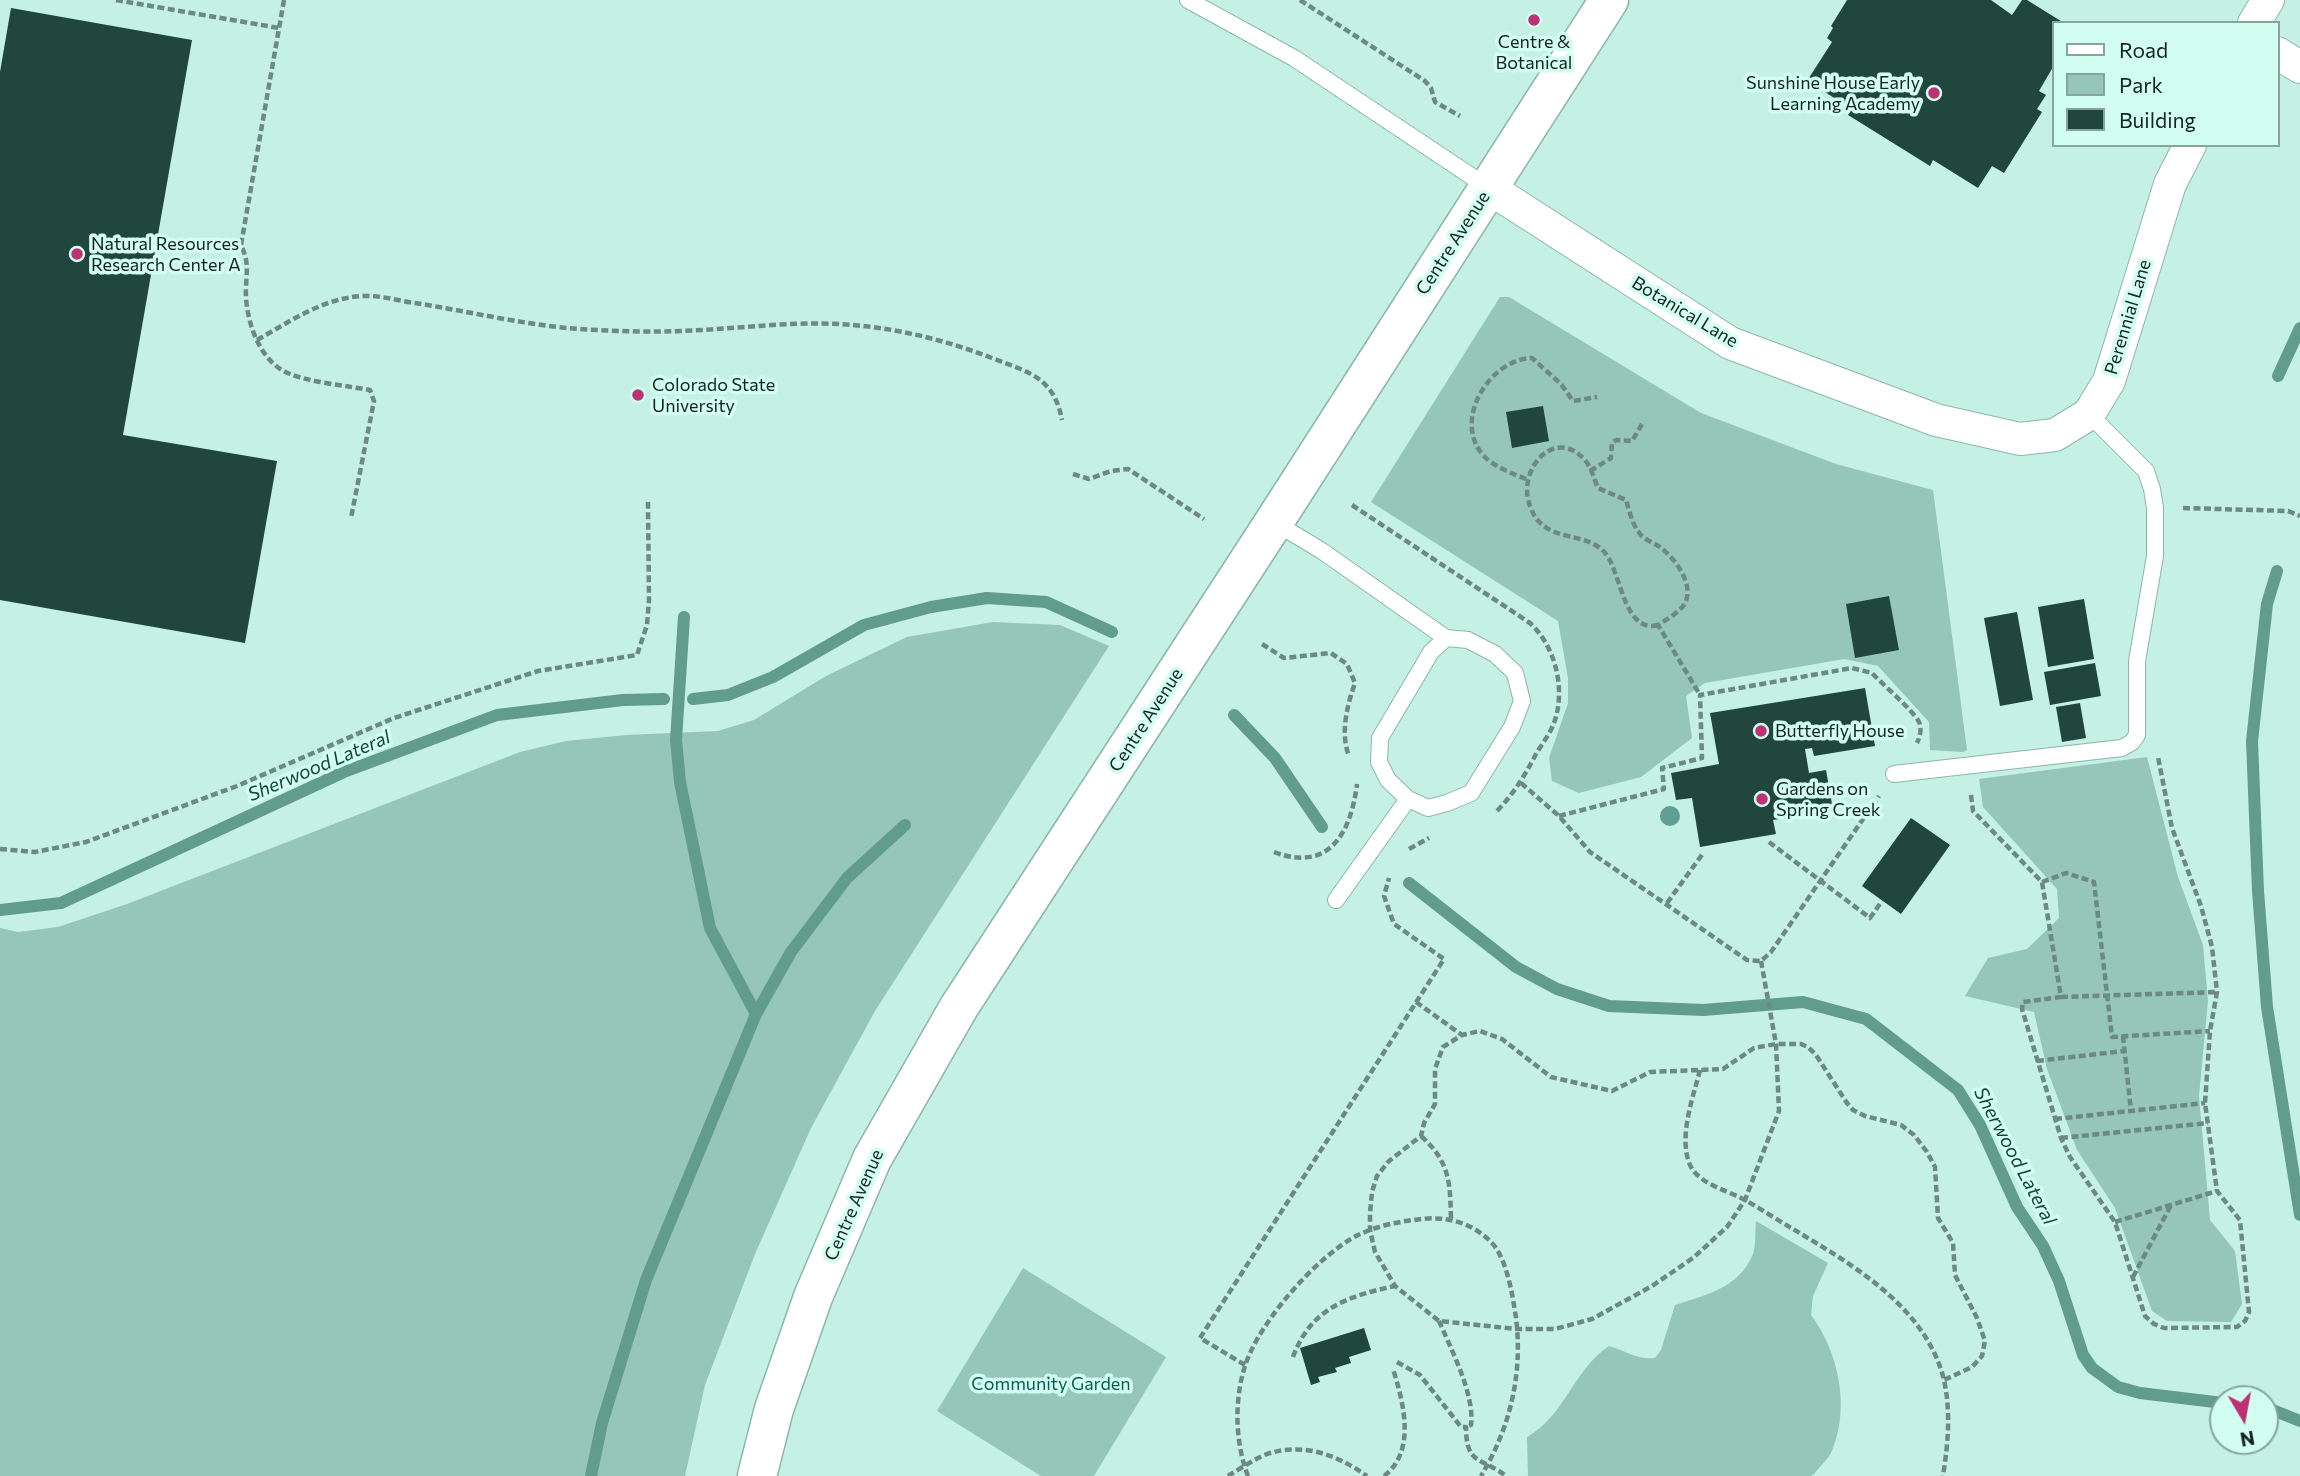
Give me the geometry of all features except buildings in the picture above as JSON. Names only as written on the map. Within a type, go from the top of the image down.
[{"type":"street","name":"Centre Avenue","points":[[757,1476],[774,1409],[813,1297],[872,1159],[959,1007],[1609,0]]},
{"type":"street","points":[[2255,21],[2268,0]]},
{"type":"street","points":[[2279,54],[2300,67]]},
{"type":"street","name":"Perennial Lane","points":[[1936,420],[2020,439],[2055,435],[2089,414],[2109,381],[2170,184],[2189,147]]},
{"type":"street","name":"Botanical Lane","points":[[1489,188],[1730,343],[1936,420]]},
{"type":"lane","points":[[1188,0],[1294,58],[1489,188]]},
{"type":"lane","points":[[1894,774],[2122,748],[2137,735],[2137,661],[2154,567],[2155,508],[2146,471],[2089,414]]},
{"type":"lane","points":[[1274,522],[1322,551],[1446,638],[1468,640],[1495,654],[1515,673],[1522,701],[1512,727],[1471,793],[1427,808],[1408,799],[1388,780],[1379,762],[1381,738],[1431,652],[1446,638]]},
{"type":"lane","points":[[1336,900],[1408,799]]},
{"type":"path","points":[[116,0],[279,28]]},
{"type":"path","points":[[284,0],[241,244],[248,259],[246,298],[251,326],[267,359],[289,374],[370,390],[374,401],[351,518]]},
{"type":"path","points":[[1300,0],[1425,81],[1431,88],[1435,102],[1461,116]]},
{"type":"path","points":[[257,340],[328,301],[365,296],[565,327],[632,331],[715,330],[796,324],[852,325],[914,334],[945,342],[1029,372],[1046,383],[1052,391],[1059,404],[1062,420]]},
{"type":"path","points":[[1526,480],[1502,470],[1482,455],[1473,435],[1471,420],[1479,393],[1499,369],[1518,358],[1532,358],[1561,384],[1573,401],[1597,397]]},
{"type":"path","points":[[1590,471],[1611,458],[1612,443],[1616,440],[1632,441],[1642,424]]},
{"type":"path","points":[[1564,448],[1574,451],[1586,461],[1590,471],[1598,488],[1626,500],[1637,531],[1644,539],[1659,546],[1672,557],[1684,577],[1688,589],[1685,604],[1658,625],[1650,627],[1633,616],[1605,551],[1545,528],[1535,516],[1528,499],[1526,480],[1534,464],[1550,449],[1564,448]]},
{"type":"path","points":[[1073,474],[1088,479],[1111,471],[1128,469],[1204,519]]},
{"type":"path","points":[[0,849],[35,852],[86,842],[237,786],[394,718],[538,671],[638,655],[648,613],[648,502]]},
{"type":"path","points":[[1352,505],[1530,623],[1545,641],[1558,676],[1554,723],[1521,783],[1492,816]]},
{"type":"path","points":[[2155,508],[2288,511],[2300,516]]},
{"type":"path","points":[[1559,816],[1664,789],[1662,768],[1702,758],[1700,695],[1658,625]]},
{"type":"path","points":[[1262,644],[1284,658],[1331,653],[1347,664],[1355,683],[1348,703],[1344,743],[1353,767]]},
{"type":"path","points":[[1521,783],[1559,816],[1590,852],[1747,960],[1761,961],[1771,952],[1919,739],[1920,724],[1872,673],[1852,668],[1700,695]]},
{"type":"path","points":[[2132,742],[2158,757],[2172,828],[2201,906],[2212,947],[2217,992],[2210,1031],[2205,1103],[2217,1191],[2240,1220],[2249,1312],[2245,1321],[2237,1328],[2164,1328],[2145,1316],[2115,1222],[2070,1157],[2061,1138],[2022,1009],[2023,1002],[2061,997],[2217,992]]},
{"type":"path","points":[[1966,766],[1973,811],[2042,882],[2061,997]]},
{"type":"path","points":[[1274,852],[1293,859],[1315,855],[1335,845],[1343,835],[1354,808],[1358,779]]},
{"type":"path","points":[[1408,850],[1420,841],[1437,836]]},
{"type":"path","points":[[1769,842],[1870,918],[1882,901]]},
{"type":"path","points":[[1667,903],[1704,852]]},
{"type":"path","points":[[1245,1365],[1200,1338],[1444,959],[1394,923],[1384,896],[1392,867]]},
{"type":"path","points":[[2042,882],[2066,873],[2094,882],[2112,1037],[2210,1031]]},
{"type":"path","points":[[1439,1321],[1517,1329],[1555,1329],[1592,1319],[1652,1286],[1693,1258],[1727,1227],[1745,1200],[1779,1111],[1774,1026],[1761,961]]},
{"type":"path","points":[[1416,1002],[1462,1035]]},
{"type":"path","points":[[1397,1362],[1420,1375],[1461,1427],[1471,1424],[1470,1400],[1439,1321],[1395,1286],[1375,1252],[1370,1230],[1372,1192],[1377,1176],[1389,1161],[1421,1136],[1424,1123],[1435,1104],[1435,1069],[1443,1047],[1462,1035],[1480,1031],[1502,1039],[1551,1077],[1612,1091],[1650,1072],[1723,1069],[1754,1048],[1776,1044],[1801,1044],[1808,1047],[1853,1110],[1865,1116],[1901,1125],[1914,1135],[1935,1167],[1938,1219],[1953,1243],[1955,1275],[1977,1318],[1985,1341],[1982,1356],[1972,1367],[1944,1380]]},
{"type":"path","points":[[2123,1036],[2131,1111]]},
{"type":"path","points":[[2037,1061],[2124,1051]]},
{"type":"path","points":[[1700,1070],[1686,1145],[1691,1166],[1706,1182],[1745,1200],[1843,1259],[1888,1294],[1913,1320],[1934,1352],[1944,1380],[1949,1438],[1943,1476]]},
{"type":"path","points":[[2055,1119],[2205,1103]]},
{"type":"path","points":[[2061,1138],[2208,1123]]},
{"type":"path","points":[[1421,1136],[1437,1150],[1446,1170],[1451,1219]]},
{"type":"path","points":[[2115,1222],[2217,1191]]},
{"type":"path","points":[[2132,1278],[2171,1205]]},
{"type":"path","points":[[1248,1476],[1238,1432],[1238,1404],[1245,1365],[1290,1292],[1334,1251],[1370,1230],[1395,1222],[1425,1218],[1451,1219],[1468,1225],[1493,1244],[1513,1297],[1517,1329],[1517,1387],[1507,1422],[1481,1476]]},
{"type":"path","points":[[1293,1357],[1298,1342],[1308,1328],[1329,1309],[1358,1294],[1395,1286]]},
{"type":"path","points":[[1384,1476],[1397,1460],[1404,1438],[1403,1403],[1393,1369]]},
{"type":"path","points":[[1466,1427],[1466,1444],[1475,1458],[1506,1476]]},
{"type":"path","points":[[1228,1476],[1267,1454],[1306,1450],[1326,1453],[1346,1461],[1367,1476]]},
{"type":"green space","points":[[1500,297],[1509,297],[1701,413],[1836,464],[1933,490],[1967,750],[1930,750],[1929,722],[1878,666],[1844,659],[1705,683],[1686,696],[1692,738],[1641,777],[1579,793],[1552,781],[1549,758],[1568,703],[1568,678],[1558,621],[1371,502]]},
{"type":"green space","points":[[993,622],[1060,625],[1109,646],[875,1011],[811,1128],[755,1254],[705,1385],[685,1476],[0,1476],[0,928],[18,932],[58,927],[127,904],[520,752],[566,741],[718,731],[754,720],[826,676],[907,637]]},
{"type":"green space","points":[[2147,757],[2178,877],[2203,945],[2208,1001],[2199,1096],[2210,1220],[2235,1251],[2242,1304],[2231,1322],[2167,1321],[2152,1311],[2115,1208],[2077,1150],[2047,1069],[2034,1012],[1965,996],[1988,958],[2027,949],[2059,918],[2057,889],[1983,807],[1979,779]]},
{"type":"green space","points":[[1756,1221],[1828,1263],[1813,1296],[1811,1315],[1834,1362],[1841,1397],[1841,1414],[1832,1452],[1814,1474],[1528,1476],[1527,1437],[1551,1417],[1586,1367],[1609,1346],[1637,1356],[1655,1358],[1661,1350],[1675,1305],[1720,1288],[1747,1266],[1754,1250]]},
{"type":"green space","name":"Community Garden","points":[[1023,1268],[1166,1357],[1094,1476],[1041,1476],[937,1411]]},
{"type":"waterway","points":[[2278,376],[2300,328]]},
{"type":"waterway","points":[[2277,571],[2267,604],[2252,741],[2258,891],[2267,1007],[2300,1215]]},
{"type":"waterway","name":"Sherwood Lateral","points":[[693,699],[728,695],[773,677],[864,625],[931,607],[987,598],[1046,602],[1112,632]]},
{"type":"waterway","points":[[684,617],[676,740],[680,782],[710,928],[756,1014]]},
{"type":"waterway","name":"Sherwood Lateral","points":[[0,910],[61,903],[344,772],[497,715],[623,700],[664,699]]},
{"type":"waterway","name":"Sherwood Lateral","points":[[1234,715],[1275,758],[1322,827]]},
{"type":"waterway","points":[[591,1476],[602,1423],[646,1280],[756,1014],[791,952],[847,878],[905,825]]},
{"type":"waterway","name":"Sherwood Lateral","points":[[1409,883],[1516,967],[1557,989],[1609,1006],[1703,1010],[1803,1002],[1866,1019],[1958,1090],[1980,1125],[2017,1207],[2043,1246],[2059,1281],[2083,1355],[2092,1368],[2118,1387],[2140,1393],[2209,1401]]},
{"type":"waterway","name":"Sherwood Lateral","points":[[2279,1413],[2300,1421]]},
{"type":"place","name":"Centre & Botanical","points":[[1534,20]]},
{"type":"place","name":"Sunshine House Early Learning Academy","points":[[1934,93]]},
{"type":"place","name":"Natural Resources Research Center A","points":[[77,254]]},
{"type":"place","name":"Colorado State University","points":[[638,395]]},
{"type":"place","name":"Butterfly House","points":[[1761,731]]},
{"type":"place","name":"Gardens on Spring Creek","points":[[1762,799]]}]
